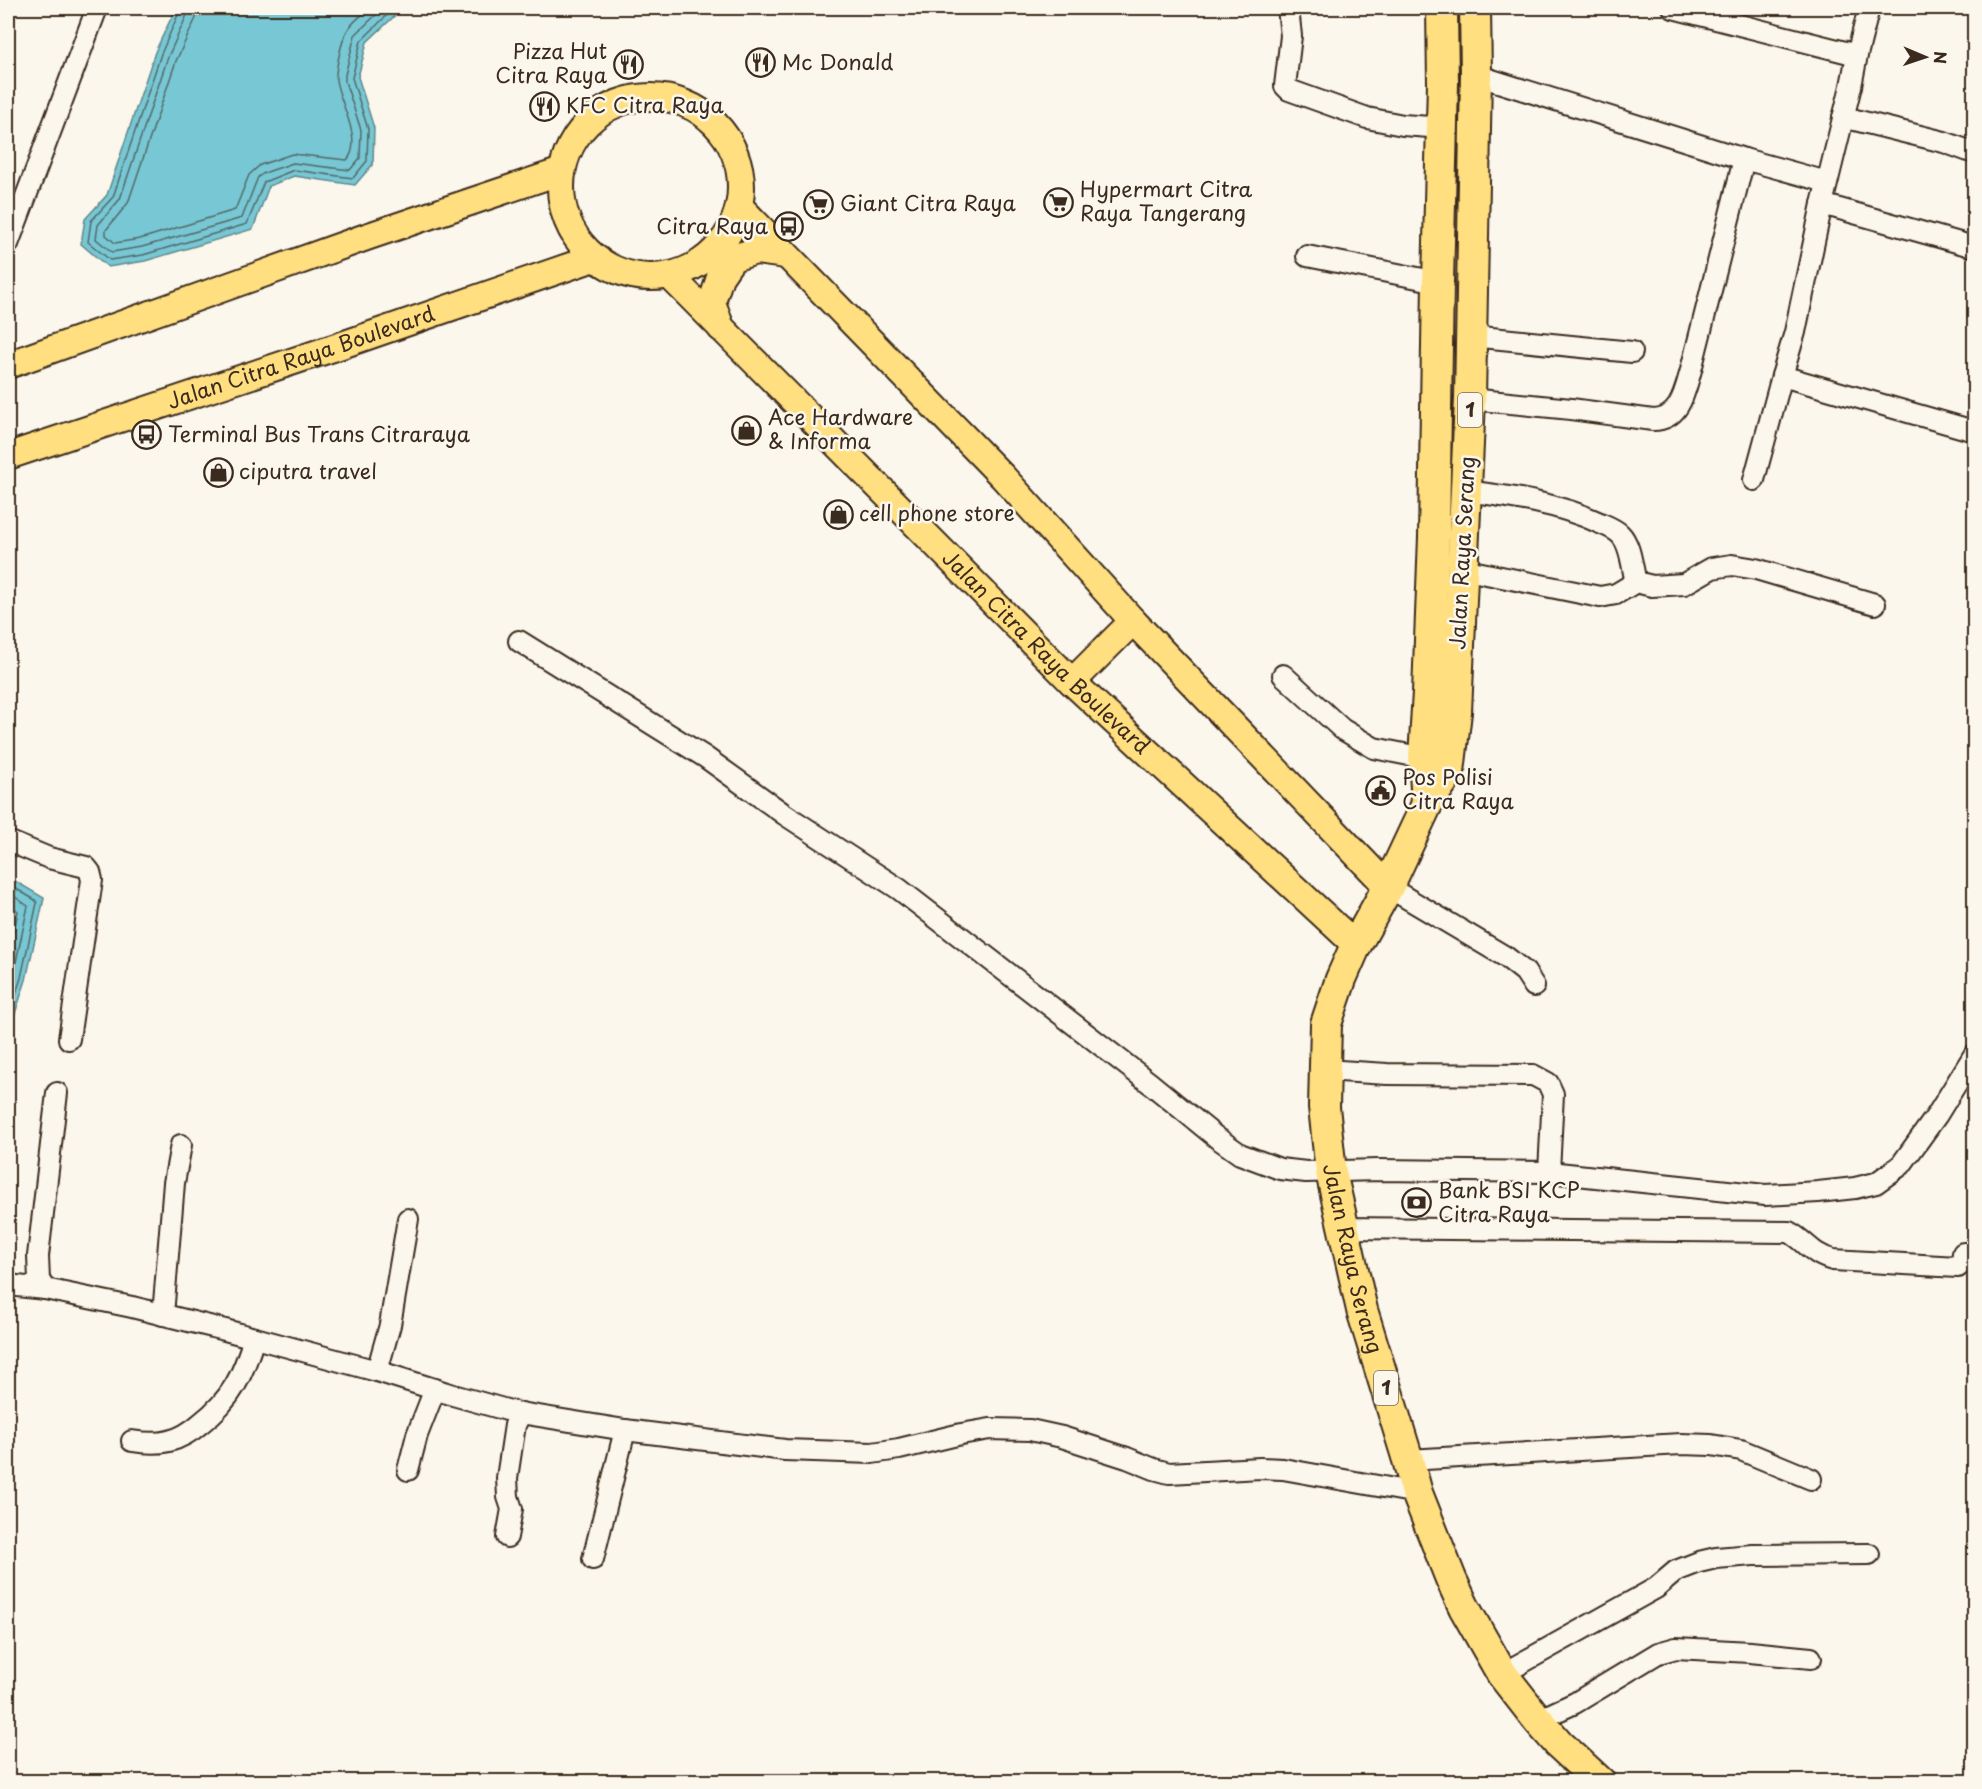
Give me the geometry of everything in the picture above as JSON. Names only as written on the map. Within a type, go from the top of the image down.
[{"type":"highway","name":"Jalan Raya Serang","points":[[1427,804],[1424,759],[1434,537],[1443,128],[1442,8]]},
{"type":"highway","name":"Jalan Raya Serang","points":[[1474,8],[1476,75],[1470,399],[1456,712],[1449,772],[1427,804],[1341,979],[1326,1024],[1324,1107],[1331,1172],[1342,1228],[1362,1310],[1417,1493],[1460,1598],[1502,1674],[1559,1744],[1599,1782]]},
{"type":"main road","points":[[639,97],[668,98],[695,108],[723,134],[733,150],[740,177],[739,206],[730,230],[715,251],[694,266],[670,276],[643,277],[617,271],[594,258],[573,233],[562,203],[562,171],[571,145],[588,121],[612,105],[639,97]]},
{"type":"main road","points":[[8,365],[369,236],[562,171]]},
{"type":"main road","points":[[739,206],[1003,477],[1133,621],[1388,887]]},
{"type":"main road","points":[[721,328],[712,302],[720,277],[733,258],[756,252],[786,255]]},
{"type":"main road","name":"Jalan Citra Raya Boulevard","points":[[8,456],[594,258]]},
{"type":"main road","name":"Jalan Citra Raya Boulevard","points":[[670,276],[1072,682],[1356,945]]},
{"type":"main road","points":[[1072,682],[1133,621]]},
{"type":"street","points":[[8,244],[97,8]]},
{"type":"street","points":[[1288,8],[1291,36],[1285,86],[1289,90],[1384,122],[1443,128]]},
{"type":"street","points":[[1673,8],[1857,55]]},
{"type":"street","points":[[1754,480],[1795,332],[1827,182],[1869,8]]},
{"type":"street","points":[[1476,75],[1744,159],[1827,182]]},
{"type":"street","points":[[1843,117],[1944,142],[1974,153]]},
{"type":"street","points":[[1470,399],[1653,420],[1663,420],[1675,412],[1691,370],[1744,159]]},
{"type":"street","points":[[1822,204],[1974,247]]},
{"type":"street","points":[[1308,256],[1438,282]]},
{"type":"street","points":[[1471,336],[1632,352]]},
{"type":"street","points":[[1782,376],[1974,431]]},
{"type":"street","points":[[1466,490],[1548,504],[1589,518],[1614,530],[1626,543],[1636,582]]},
{"type":"street","points":[[1462,569],[1600,597],[1616,594],[1636,582],[1652,586],[1684,584],[1712,568],[1732,565],[1756,568],[1875,604]]},
{"type":"street","points":[[519,641],[705,757],[783,814],[899,889],[1151,1083],[1216,1137],[1240,1154],[1280,1169],[1306,1172],[1378,1170],[1549,1172],[1765,1195],[1818,1192],[1876,1183],[1901,1165],[1917,1145],[1974,1056]]},
{"type":"street","points":[[1283,675],[1342,729],[1374,748],[1424,759]]},
{"type":"street","points":[[8,841],[49,858],[86,867],[90,873],[92,880],[69,1039]]},
{"type":"street","points":[[1388,887],[1506,957],[1526,972],[1534,986]]},
{"type":"street","points":[[1324,1070],[1387,1074],[1533,1075],[1548,1083],[1553,1094],[1549,1172]]},
{"type":"street","points":[[45,1289],[39,1280],[38,1256],[57,1093]]},
{"type":"street","points":[[163,1315],[174,1183],[180,1145]]},
{"type":"street","points":[[377,1371],[390,1325],[408,1219]]},
{"type":"street","points":[[1342,1228],[1789,1232],[1798,1237],[1817,1255],[1833,1260],[1958,1267],[1962,1263],[1964,1253],[1974,1253]]},
{"type":"street","points":[[8,1286],[45,1289],[163,1315],[377,1371],[521,1413],[625,1430],[785,1450],[872,1453],[990,1429],[1030,1430],[1105,1451],[1169,1473],[1260,1468],[1283,1469],[1417,1493]]},
{"type":"street","points":[[132,1441],[168,1442],[193,1429],[211,1416],[228,1399],[248,1360],[254,1338]]},
{"type":"street","points":[[408,1470],[417,1436],[435,1389]]},
{"type":"street","points":[[507,1537],[512,1509],[508,1497],[507,1478],[515,1425],[521,1413]]},
{"type":"street","points":[[593,1559],[625,1430]]},
{"type":"street","points":[[1408,1460],[1681,1444],[1711,1445],[1741,1450],[1810,1479]]},
{"type":"street","points":[[1502,1674],[1656,1588],[1676,1571],[1699,1562],[1753,1555],[1869,1554]]},
{"type":"street","points":[[1538,1720],[1575,1703],[1658,1653],[1676,1648],[1811,1658]]},
{"type":"water","points":[[176,8],[403,8],[367,42],[358,77],[374,128],[373,164],[355,185],[294,176],[269,186],[253,229],[145,261],[108,267],[81,244],[85,219],[107,195],[155,52]]},
{"type":"water","points":[[8,877],[44,898],[26,980],[8,1035]]},
{"type":"place","name":"Mc Donald","points":[[761,63]]},
{"type":"place","name":"Pizza Hut Citra Raya","points":[[628,64]]},
{"type":"place","name":"KFC Citra Raya","points":[[545,106]]},
{"type":"place","name":"Hypermart Citra Raya Tangerang","points":[[1059,202]]},
{"type":"place","name":"Giant Citra Raya","points":[[819,204]]},
{"type":"place","name":"Citra Raya","points":[[789,227]]},
{"type":"place","name":"Ace Hardware & Informa","points":[[747,430]]},
{"type":"place","name":"Terminal Bus Trans Citraraya","points":[[147,435]]},
{"type":"place","name":"ciputra travel","points":[[218,472]]},
{"type":"place","name":"cell phone store","points":[[838,514]]},
{"type":"place","name":"Pos Polisi Citra Raya","points":[[1381,790]]},
{"type":"place","name":"Bank BSI KCP Citra Raya","points":[[1417,1203]]}]
